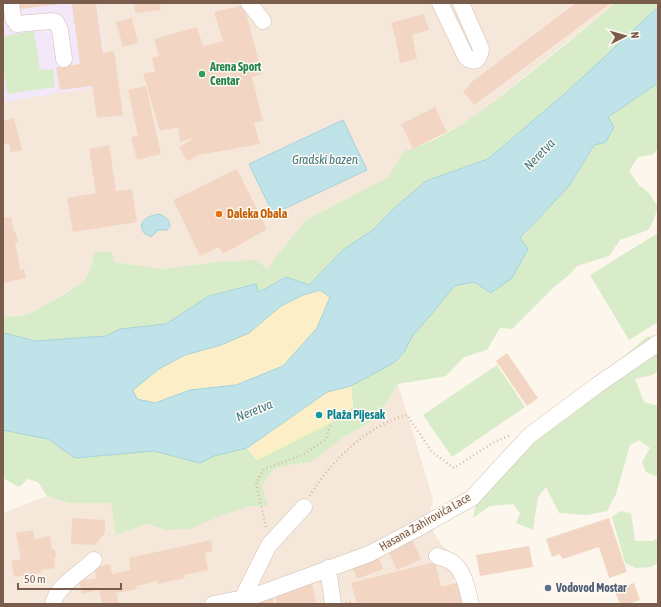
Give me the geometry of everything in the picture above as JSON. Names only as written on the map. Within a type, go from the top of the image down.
[{"type":"street","points":[[11,3],[13,18],[17,24],[52,21],[56,22],[60,30],[64,59]]},
{"type":"street","points":[[249,3],[263,22]]},
{"type":"street","points":[[440,3],[466,57],[468,60],[478,60],[481,49],[461,3]]},
{"type":"street","name":"Hasana Zahirovića Lace","points":[[213,604],[254,596],[369,554],[472,498],[529,436],[596,386],[658,344]]},
{"type":"street","points":[[242,599],[269,545],[304,507]]},
{"type":"street","points":[[437,556],[451,561],[457,567],[465,580],[471,604]]},
{"type":"street","points":[[53,604],[54,599],[62,587],[83,571],[94,560]]},
{"type":"street","points":[[328,568],[333,604]]},
{"type":"path","points":[[304,507],[315,488],[339,458],[371,431],[400,417],[407,415],[432,452],[454,468],[494,442],[511,434]]},
{"type":"path","points":[[263,511],[256,483],[264,469],[303,455],[326,439],[331,423]]},
{"type":"shaded area","points":[[3,3],[615,3],[476,116],[413,149],[404,151],[388,177],[306,220],[276,256],[268,269],[218,262],[162,269],[115,262],[95,252],[90,269],[83,282],[46,305],[28,314],[3,317]]},
{"type":"shaded area","points":[[3,3],[97,3],[110,85],[3,102]]},
{"type":"shaded area","points":[[398,384],[433,499],[428,523],[441,544],[450,552],[458,604],[3,604],[3,513],[47,496],[69,503],[112,503],[116,535],[146,524],[167,530],[250,506],[268,506],[262,486],[274,469],[312,462],[345,436],[369,423],[384,407]]},
{"type":"green space","points":[[615,3],[658,3],[658,7],[569,90],[488,159],[426,181],[391,211],[374,229],[343,250],[309,285],[286,277],[258,292],[256,284],[209,296],[166,324],[120,329],[106,336],[36,341],[3,333],[3,317],[28,314],[84,281],[95,252],[111,252],[115,262],[162,269],[218,262],[255,260],[268,269],[276,256],[306,220],[388,177],[404,151],[421,146],[453,130],[483,110]]},
{"type":"green space","points":[[34,31],[40,70],[53,69],[55,87],[7,94],[3,65],[3,36]]},
{"type":"green space","points":[[658,83],[658,148],[654,154],[638,157],[629,171],[639,185],[649,193],[658,207],[653,222],[648,230],[620,240],[609,256],[577,266],[512,329],[500,328],[487,350],[464,357],[446,376],[398,384],[384,407],[369,423],[345,436],[312,462],[274,469],[262,486],[268,506],[250,506],[220,516],[190,529],[167,530],[146,524],[116,535],[111,503],[69,503],[47,496],[38,482],[28,479],[19,487],[3,478],[3,430],[48,439],[75,458],[154,451],[200,463],[214,456],[247,448],[257,460],[353,407],[351,386],[395,362],[404,352],[413,335],[454,286],[474,282],[520,239],[569,186],[594,145],[608,117]]},
{"type":"green space","points":[[658,233],[658,322],[629,340],[590,275]]},
{"type":"green space","points":[[648,336],[658,342],[658,371],[652,375],[635,379],[644,402],[658,406],[658,477],[646,472],[642,462],[650,448],[639,440],[630,445],[616,494],[607,511],[587,515],[559,513],[546,487],[538,497],[533,530],[516,523],[520,513],[513,504],[490,506],[473,518],[481,478]]},
{"type":"green space","points":[[497,365],[525,407],[452,457],[423,415]]},
{"type":"green space","points":[[620,511],[631,513],[635,541],[652,541],[658,538],[658,562],[652,567],[635,568],[625,563],[612,517]]},
{"type":"sand","points":[[320,290],[330,296],[317,328],[283,366],[236,385],[190,390],[155,403],[137,399],[133,390],[159,369],[185,355],[221,345],[249,333],[281,306],[303,295]]},
{"type":"sand","name":"Plaža Pijesak","points":[[351,386],[353,407],[331,423],[257,460],[247,448],[327,392]]},
{"type":"water","name":"Neretva","points":[[658,7],[658,83],[608,117],[614,127],[606,142],[594,145],[569,186],[520,238],[528,249],[512,278],[491,293],[474,282],[454,286],[413,335],[404,352],[395,362],[351,386],[327,392],[247,448],[214,456],[200,463],[154,451],[75,458],[48,439],[3,430],[3,333],[36,341],[106,336],[120,329],[166,324],[209,296],[256,284],[258,292],[286,277],[309,285],[343,250],[374,229],[391,211],[426,181],[488,159],[569,90]],"holes":[[[320,290],[330,297],[317,328],[283,366],[236,385],[190,390],[155,403],[137,399],[133,390],[159,369],[185,355],[221,345],[249,333],[281,306],[303,295]]]},
{"type":"water","name":"Gradski bazen","points":[[343,120],[367,170],[273,214],[249,164]]},
{"type":"water","points":[[159,214],[167,218],[170,226],[167,230],[158,230],[151,237],[144,233],[141,226],[142,223],[150,216]]},
{"type":"building","points":[[18,3],[61,3],[61,4],[19,9]]},
{"type":"building","points":[[96,3],[103,53],[114,51],[123,115],[97,118],[92,86],[60,90],[56,67],[80,64],[72,4]]},
{"type":"building","points":[[134,3],[160,3],[161,10],[135,13]]},
{"type":"building","points":[[576,3],[611,3],[474,105],[463,91],[470,86],[469,84]]},
{"type":"building","name":"Arena Sport Centar","points":[[244,5],[262,74],[252,77],[263,121],[254,123],[260,144],[199,155],[187,161],[179,147],[196,137],[180,142],[178,127],[160,131],[143,73],[155,72],[152,58],[159,56],[154,39],[197,27],[203,46],[223,41],[214,12]]},
{"type":"building","points":[[424,14],[429,30],[412,35],[417,59],[400,63],[391,23]]},
{"type":"building","points":[[132,18],[138,43],[123,47],[116,22]]},
{"type":"building","points":[[146,86],[161,154],[137,160],[131,137],[138,136],[128,90]]},
{"type":"building","points":[[435,107],[447,132],[413,149],[401,124]]},
{"type":"building","points":[[14,118],[22,150],[11,152],[9,143],[3,144],[3,121]]},
{"type":"building","points":[[109,145],[116,191],[132,189],[137,222],[73,232],[67,198],[96,193],[89,149]]},
{"type":"building","name":"Daleka Obala","points":[[237,169],[267,229],[223,254],[219,247],[200,256],[173,200]]},
{"type":"building","points":[[11,217],[18,242],[15,242],[20,270],[24,269],[26,278],[3,283],[3,218]]},
{"type":"building","points":[[507,353],[538,398],[527,406],[496,361]]},
{"type":"building","points":[[72,518],[105,520],[105,533],[95,545],[71,544]]},
{"type":"building","points":[[609,518],[627,572],[609,578],[599,547],[563,559],[559,554],[552,557],[546,539]]},
{"type":"building","points":[[33,530],[35,539],[50,536],[52,549],[55,549],[55,568],[41,570],[41,573],[14,577],[11,561],[21,559],[16,533]]},
{"type":"building","points":[[412,539],[421,559],[397,570],[389,553],[403,546],[402,544]]},
{"type":"building","points":[[211,540],[213,551],[205,553],[208,570],[184,575],[185,578],[158,584],[157,581],[136,586],[137,589],[116,593],[119,604],[102,604],[99,590],[82,594],[79,581],[96,578],[94,567],[110,564],[112,574],[131,570],[129,558]]},
{"type":"building","points":[[529,546],[533,567],[480,576],[476,555]]},
{"type":"building","points":[[379,558],[383,569],[357,579],[352,566]]},
{"type":"building","points":[[435,562],[441,587],[460,582],[466,604],[357,604],[351,583]]},
{"type":"building","points":[[312,582],[316,604],[277,604],[274,589]]},
{"type":"building","points":[[634,583],[640,600],[629,604],[620,604],[614,590]]},
{"type":"building","points":[[271,593],[274,604],[243,604]]},
{"type":"place","name":"Arena Sport Centar","points":[[202,74]]},
{"type":"place","name":"Daleka Obala","points":[[219,214]]},
{"type":"place","name":"Plaža Pijesak","points":[[319,415]]},
{"type":"place","name":"Vodovod Mostar","points":[[548,588]]}]
